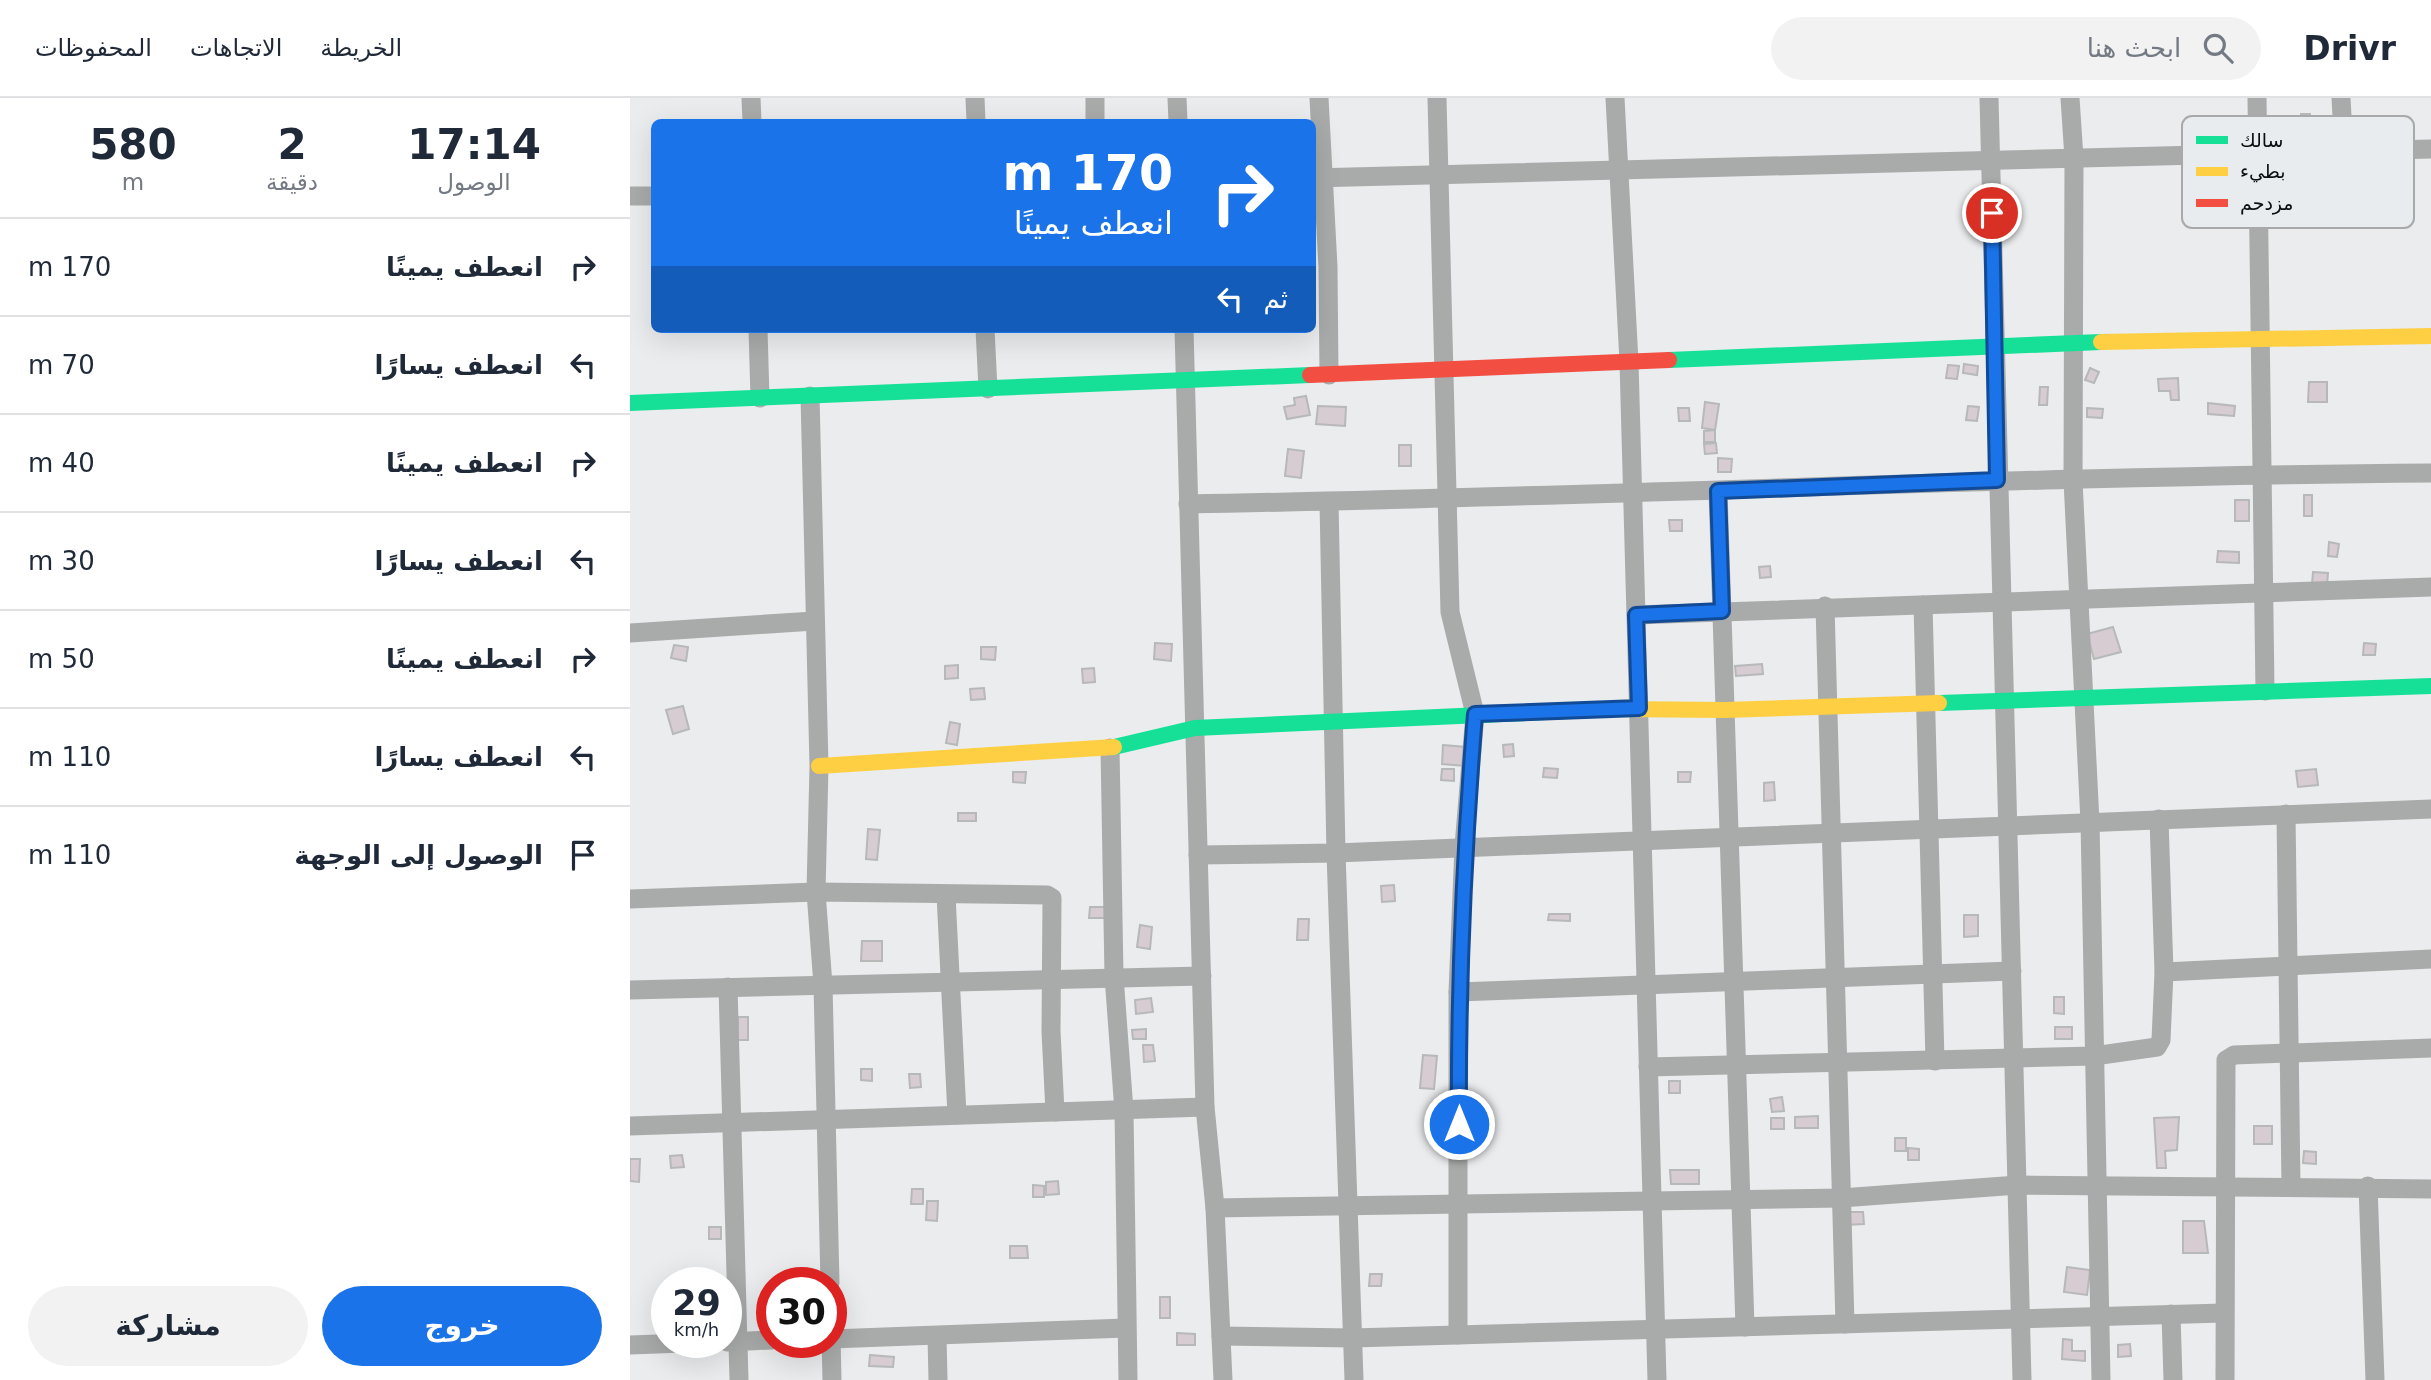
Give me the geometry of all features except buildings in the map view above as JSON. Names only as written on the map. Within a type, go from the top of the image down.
[{"type":"street","points":[[751,98],[751,119]]},
{"type":"street","points":[[975,98],[976,119]]},
{"type":"street","points":[[1095,98],[1096,119]]},
{"type":"street","points":[[1177,98],[1178,119]]},
{"type":"street","points":[[1319,98],[1318,178],[1329,375]]},
{"type":"street","points":[[1437,98],[1450,612],[1475,714],[1464,846],[1458,992],[1458,1335]]},
{"type":"street","points":[[1615,98],[1629,362],[1657,1380]]},
{"type":"street","points":[[1989,98],[2022,1380]]},
{"type":"street","points":[[2070,98],[2074,158],[2073,481],[2090,822],[2101,1380]]},
{"type":"street","points":[[2257,98],[2258,116]]},
{"type":"street","points":[[2341,98],[2342,116]]},
{"type":"street","points":[[1318,178],[2182,156]]},
{"type":"street","points":[[630,196],[651,196]]},
{"type":"street","points":[[2260,228],[2265,691]]},
{"type":"street","points":[[758,333],[760,398]]},
{"type":"street","points":[[985,333],[988,389]]},
{"type":"street","points":[[1184,333],[1205,1107],[1215,1208],[1223,1380]]},
{"type":"street","points":[[630,403],[2074,343],[2431,336]]},
{"type":"street","points":[[810,396],[819,766],[816,892],[823,985],[830,1267]]},
{"type":"street","points":[[1188,504],[1718,491],[1997,480],[2073,481],[2261,474],[2431,473]]},
{"type":"street","points":[[1718,491],[1745,1327]]},
{"type":"street","points":[[1329,502],[1332,724],[1354,1380]]},
{"type":"street","points":[[1636,615],[1825,606],[2431,587]]},
{"type":"street","points":[[1923,604],[1935,1061]]},
{"type":"street","points":[[1825,606],[1846,1324]]},
{"type":"street","points":[[630,633],[814,621]]},
{"type":"street","points":[[819,766],[1110,748],[1195,728],[1332,724],[1475,714],[1639,708],[1725,710],[2431,686]]},
{"type":"street","points":[[1110,748],[1114,976],[1124,1111],[1128,1380]]},
{"type":"street","points":[[1198,855],[1336,853],[1729,835],[2431,809]]},
{"type":"street","points":[[2286,814],[2291,1187]]},
{"type":"street","points":[[1648,1067],[2094,1056],[2159,1045],[2164,972],[2159,819]]},
{"type":"street","points":[[630,899],[816,892],[1042,894],[1052,898],[1051,979],[1055,1112]]},
{"type":"street","points":[[946,895],[957,1115]]},
{"type":"street","points":[[2164,972],[2431,959]]},
{"type":"street","points":[[1458,992],[2011,971]]},
{"type":"street","points":[[630,990],[1114,976],[1202,976]]},
{"type":"street","points":[[728,987],[733,1122],[733,1267]]},
{"type":"street","points":[[2225,1380],[2223,1313],[2226,1060],[2234,1055],[2431,1048]]},
{"type":"street","points":[[630,1126],[1205,1107]]},
{"type":"street","points":[[1215,1208],[1841,1198],[2018,1185],[2368,1186],[2431,1189]]},
{"type":"street","points":[[2368,1186],[2375,1380]]},
{"type":"street","points":[[1221,1336],[1353,1338],[2223,1313]]},
{"type":"street","points":[[2171,1314],[2173,1380]]},
{"type":"street","points":[[847,1338],[1126,1328]]},
{"type":"street","points":[[937,1336],[938,1380]]},
{"type":"street","points":[[630,1345],[651,1344]]},
{"type":"street","points":[[736,1358],[739,1380]]},
{"type":"street","points":[[831,1358],[832,1380]]},
{"type":"traffic: fast","points":[[1669,360],[2101,342]]},
{"type":"traffic: fast","points":[[630,403],[1310,375]]},
{"type":"traffic: fast","points":[[1939,703],[2431,686]]},
{"type":"traffic: fast","points":[[1114,747],[1195,728],[1615,709]]},
{"type":"traffic: slow","points":[[2101,342],[2431,336]]},
{"type":"traffic: slow","points":[[1615,709],[1725,710],[1939,703]]},
{"type":"traffic: slow","points":[[819,766],[1114,747]]},
{"type":"traffic: jam","points":[[1310,375],[1669,360]]},
{"type":"route","points":[[1459,1124],[1458,992],[1464,846],[1475,714],[1639,708],[1636,615],[1722,611],[1718,491],[1812,486],[1920,486],[1997,480],[1992,213]]}]
